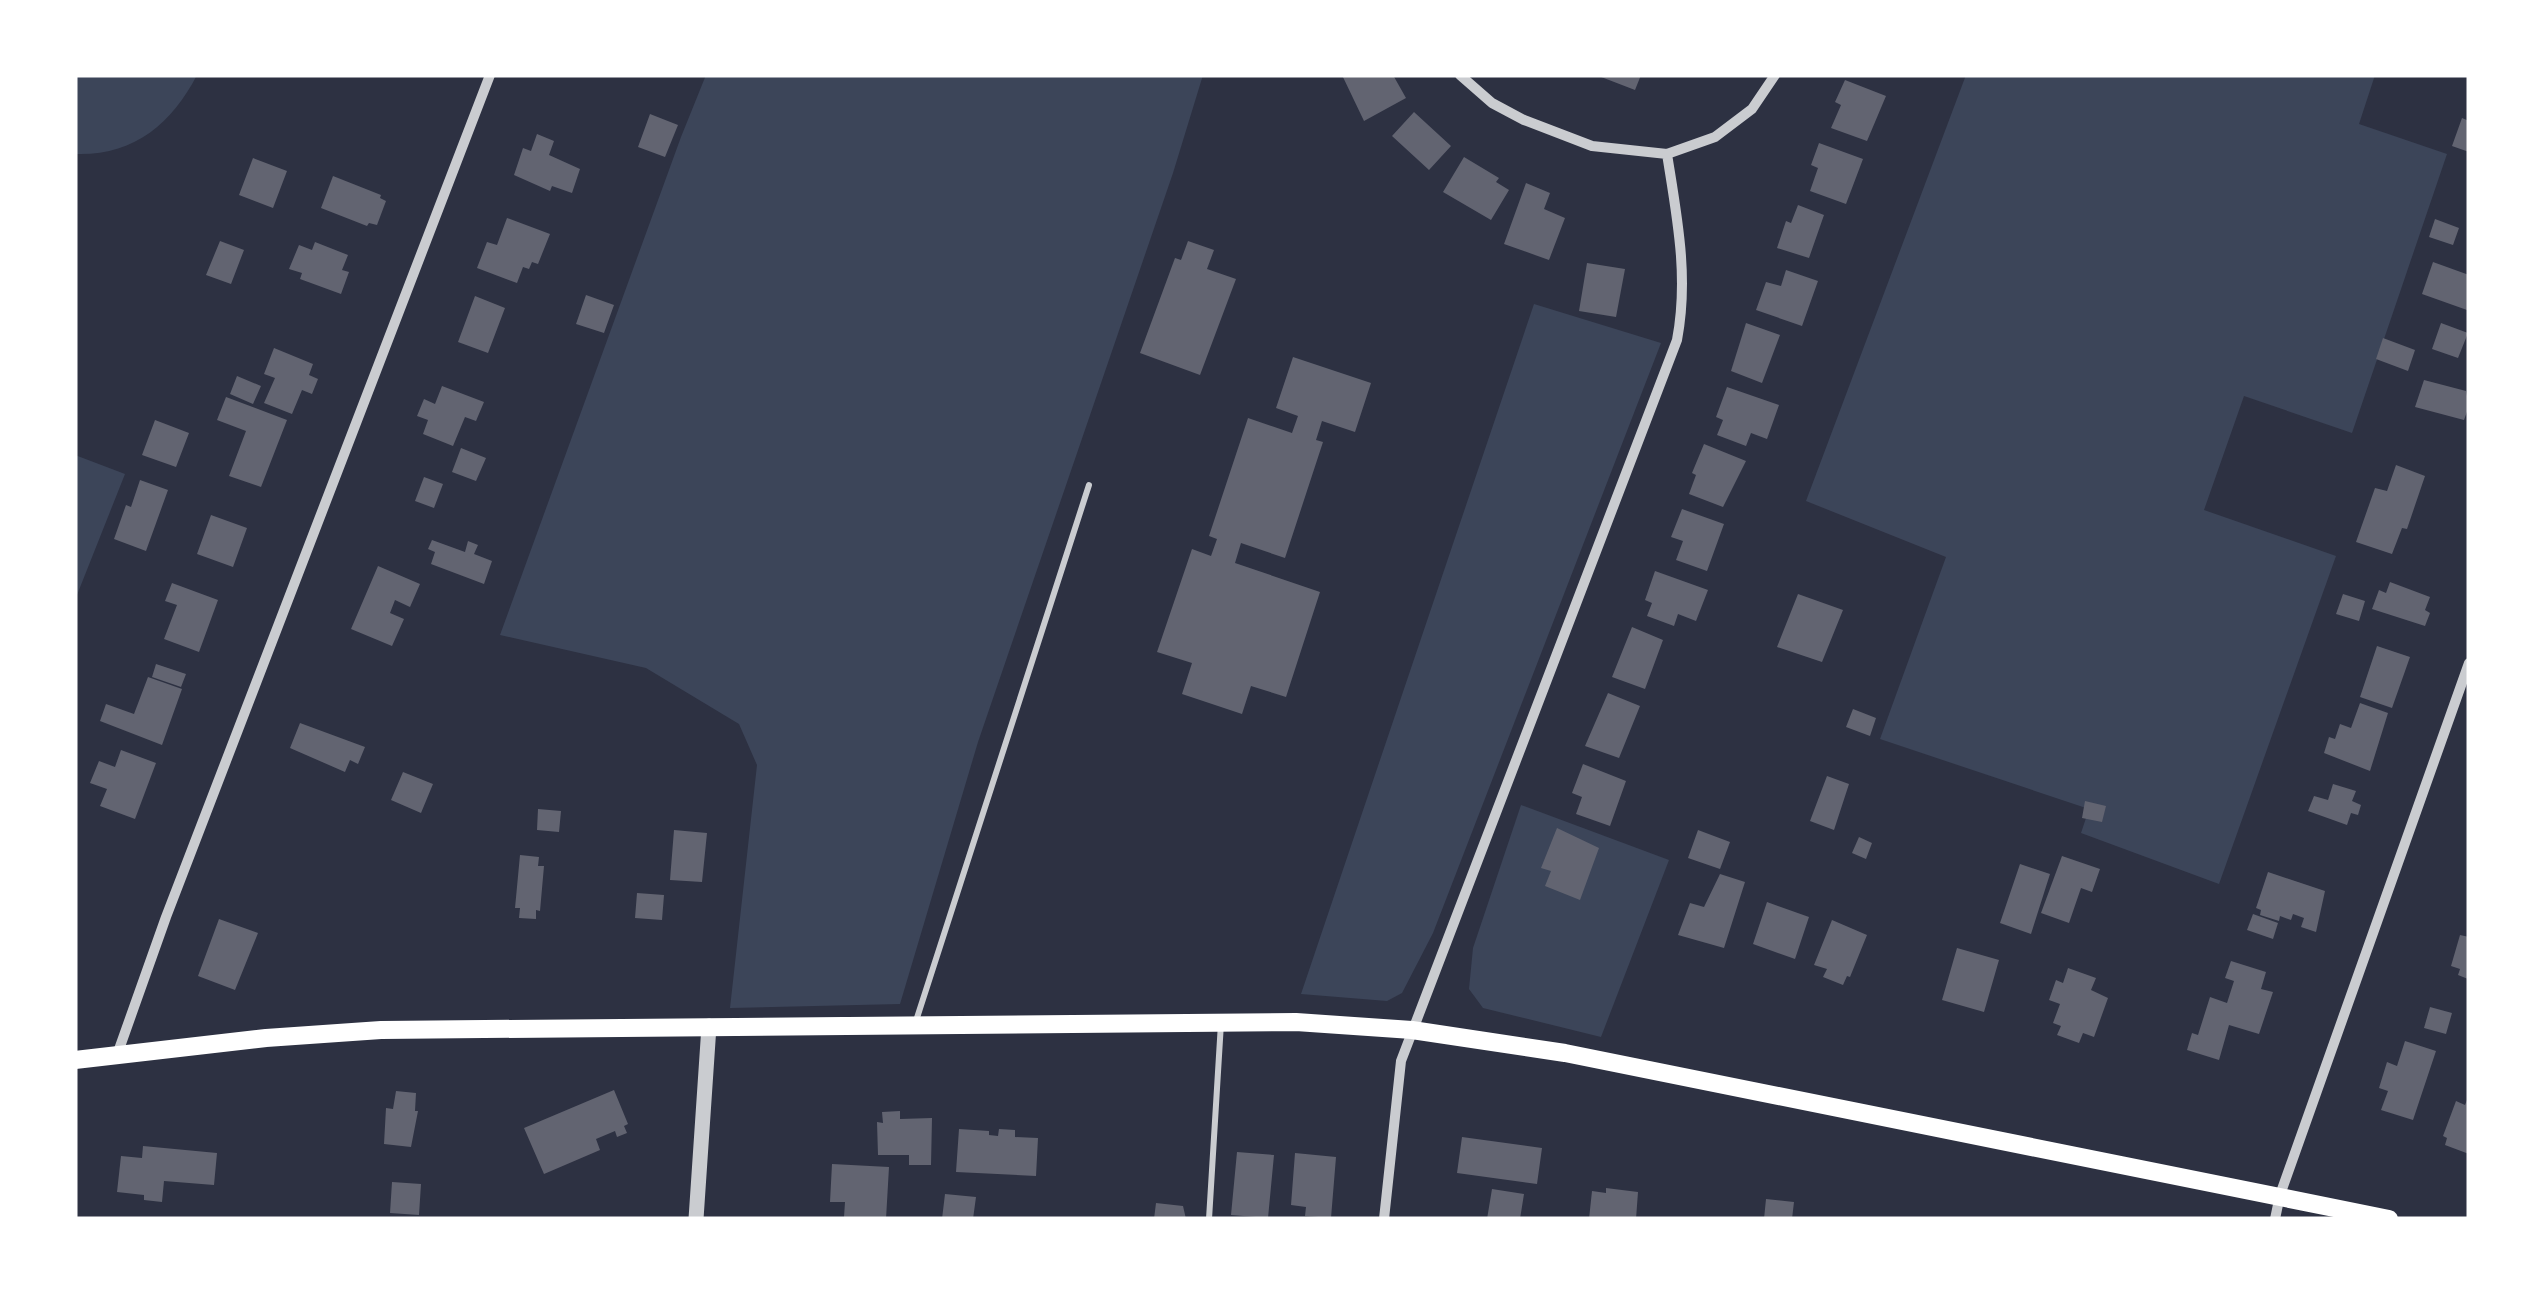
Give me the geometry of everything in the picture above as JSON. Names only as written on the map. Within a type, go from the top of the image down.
[{"type":"main road","points":[[75,1060],[382,1030],[1296,1022],[1412,1030],[1600,1059],[2389,1219]]},
{"type":"street","points":[[117,1055],[490,75]]},
{"type":"street","points":[[1460,75],[1492,103],[1592,146],[1667,154],[1715,137],[1752,109],[1775,75]]},
{"type":"street","points":[[1384,1219],[1401,1061],[1676,340],[1683,308],[1683,280],[1667,154]]},
{"type":"street","points":[[2275,1219],[2280,1195],[2469,662]]},
{"type":"street","points":[[696,1219],[709,1026]]},
{"type":"lane","points":[[915,1025],[1089,485]]},
{"type":"lane","points":[[1210,1219],[1222,1022]]},
{"type":"shaded area","points":[[75,75],[197,75],[175,109],[148,134],[115,150],[75,154]]},
{"type":"shaded area","points":[[706,75],[1203,75],[978,742],[900,1004],[730,1008],[757,765],[739,724],[646,668],[500,635]]},
{"type":"shaded area","points":[[1966,75],[2375,75],[2359,124],[2447,154],[2352,433],[2244,396],[2204,510],[2336,556],[2219,884],[2081,833],[2089,809],[1880,739],[1946,557],[1806,501]]},
{"type":"shaded area","points":[[1534,304],[1661,343],[1433,933],[1402,993],[1387,1001],[1301,994]]},
{"type":"shaded area","points":[[75,455],[125,474],[75,600]]},
{"type":"shaded area","points":[[1521,805],[1669,860],[1601,1037],[1483,1008],[1469,989],[1473,948]]},
{"type":"building","points":[[1342,75],[1393,75],[1406,98],[1364,121]]},
{"type":"building","points":[[1596,75],[1641,75],[1635,90]]},
{"type":"building","points":[[1845,80],[1886,96],[1867,141],[1831,128],[1841,105],[1835,102]]},
{"type":"building","points":[[1414,112],[1451,146],[1429,170],[1392,136]]},
{"type":"building","points":[[650,114],[678,125],[665,157],[638,147]]},
{"type":"building","points":[[2462,118],[2469,121],[2469,152],[2452,146]]},
{"type":"building","points":[[537,134],[554,141],[549,155],[580,169],[572,193],[552,186],[550,191],[514,175],[523,148],[531,151]]},
{"type":"building","points":[[1819,143],[1863,159],[1846,204],[1810,191],[1818,168],[1811,165]]},
{"type":"building","points":[[1464,157],[1499,178],[1496,182],[1509,190],[1491,220],[1443,192]]},
{"type":"building","points":[[253,158],[287,171],[273,208],[239,195]]},
{"type":"building","points":[[333,176],[381,195],[386,201],[377,225],[367,226],[321,208]]},
{"type":"building","points":[[1526,183],[1550,193],[1544,209],[1565,218],[1549,260],[1504,244]]},
{"type":"building","points":[[1798,205],[1824,215],[1809,258],[1777,248],[1786,221],[1791,223]]},
{"type":"building","points":[[507,218],[550,234],[538,264],[532,262],[529,269],[523,267],[517,283],[477,268],[487,242],[497,245]]},
{"type":"building","points":[[2435,219],[2459,228],[2453,245],[2429,237]]},
{"type":"building","points":[[220,241],[244,250],[231,284],[206,275]]},
{"type":"building","points":[[1188,241],[1214,250],[1207,269],[1236,279],[1200,375],[1140,353],[1175,258],[1181,260]]},
{"type":"building","points":[[315,242],[348,255],[342,270],[349,272],[341,294],[300,279],[302,273],[289,269],[299,245],[312,250]]},
{"type":"building","points":[[2433,262],[2469,275],[2467,310],[2422,294]]},
{"type":"building","points":[[1587,263],[1625,269],[1616,317],[1579,311]]},
{"type":"building","points":[[1786,270],[1818,281],[1802,326],[1756,310],[1766,282],[1781,286]]},
{"type":"building","points":[[586,295],[614,305],[604,333],[576,324]]},
{"type":"building","points":[[475,296],[505,308],[488,353],[458,342]]},
{"type":"building","points":[[1746,323],[1780,335],[1762,383],[1731,371]]},
{"type":"building","points":[[2441,323],[2468,333],[2458,358],[2432,349]]},
{"type":"building","points":[[2383,338],[2415,350],[2408,371],[2376,359]]},
{"type":"building","points":[[274,348],[313,364],[309,375],[318,379],[312,394],[302,390],[292,414],[264,403],[275,378],[264,374]]},
{"type":"building","points":[[1293,357],[1371,383],[1355,432],[1322,421],[1316,440],[1323,442],[1285,558],[1241,543],[1235,563],[1320,592],[1286,697],[1251,686],[1242,714],[1182,694],[1192,663],[1157,652],[1192,549],[1211,556],[1217,539],[1209,536],[1248,418],[1292,433],[1298,416],[1276,408]]},
{"type":"building","points":[[237,376],[261,386],[253,404],[230,394]]},
{"type":"building","points":[[2424,380],[2466,391],[2469,406],[2464,420],[2415,407]]},
{"type":"building","points":[[442,386],[484,402],[476,421],[465,417],[453,446],[423,434],[428,420],[417,416],[424,399],[435,404]]},
{"type":"building","points":[[1727,387],[1779,405],[1767,439],[1751,433],[1746,446],[1717,435],[1723,420],[1716,417]]},
{"type":"building","points":[[226,397],[287,420],[261,487],[229,476],[246,431],[217,420]]},
{"type":"building","points":[[155,420],[189,433],[176,467],[142,455]]},
{"type":"building","points":[[1704,444],[1746,461],[1723,507],[1689,494],[1696,475],[1692,473]]},
{"type":"building","points":[[461,448],[486,458],[476,481],[452,472]]},
{"type":"building","points":[[2396,465],[2425,476],[2407,529],[2402,528],[2392,554],[2356,542],[2375,488],[2387,491]]},
{"type":"building","points":[[424,477],[443,484],[434,508],[415,501]]},
{"type":"building","points":[[140,480],[168,490],[146,551],[114,539]]},
{"type":"building","points":[[1682,509],[1724,524],[1707,571],[1676,560],[1683,541],[1671,537]]},
{"type":"building","points":[[211,515],[247,528],[233,567],[197,554]]},
{"type":"building","points":[[432,540],[465,552],[468,541],[478,545],[474,554],[492,561],[484,584],[431,564],[435,552],[428,549]]},
{"type":"building","points":[[378,566],[420,584],[410,607],[395,600],[390,613],[404,619],[392,646],[351,629]]},
{"type":"building","points":[[1655,571],[1708,590],[1696,621],[1678,614],[1674,626],[1647,616],[1652,603],[1645,600]]},
{"type":"building","points":[[2390,582],[2430,597],[2425,626],[2372,609],[2379,590],[2386,593]]},
{"type":"building","points":[[172,583],[218,600],[199,652],[164,639],[177,605],[165,601]]},
{"type":"building","points":[[1798,594],[1843,610],[1822,662],[1777,647]]},
{"type":"building","points":[[2343,594],[2365,601],[2359,621],[2336,614]]},
{"type":"building","points":[[1632,627],[1663,640],[1645,689],[1612,677]]},
{"type":"building","points":[[2377,646],[2410,657],[2392,708],[2360,697]]},
{"type":"building","points":[[156,664],[186,674],[181,687],[152,677]]},
{"type":"building","points":[[148,677],[182,689],[162,745],[100,721],[106,704],[134,714]]},
{"type":"building","points":[[1608,693],[1640,706],[1619,758],[1585,746]]},
{"type":"building","points":[[2360,703],[2388,713],[2370,771],[2324,753],[2329,737],[2335,739],[2340,724],[2351,728]]},
{"type":"building","points":[[1853,709],[1876,718],[1870,736],[1846,727]]},
{"type":"building","points":[[300,723],[365,747],[358,764],[350,760],[345,772],[290,748]]},
{"type":"building","points":[[121,750],[156,763],[135,819],[100,806],[107,789],[90,783],[99,761],[115,767]]},
{"type":"building","points":[[1583,764],[1626,781],[1610,826],[1576,814],[1582,797],[1572,793]]},
{"type":"building","points":[[403,772],[433,784],[421,813],[391,800]]},
{"type":"building","points":[[1827,776],[1849,784],[1834,830],[1810,821]]},
{"type":"building","points":[[2333,784],[2356,791],[2352,801],[2361,805],[2358,815],[2351,813],[2347,825],[2308,811],[2314,796],[2328,800]]},
{"type":"building","points":[[2085,801],[2106,806],[2102,822],[2082,818]]},
{"type":"building","points":[[538,809],[561,811],[559,832],[537,830]]},
{"type":"building","points":[[1557,828],[1599,848],[1580,900],[1545,886],[1551,871],[1541,868]]},
{"type":"building","points":[[674,830],[707,833],[702,882],[670,880]]},
{"type":"building","points":[[1698,830],[1730,842],[1720,869],[1688,858]]},
{"type":"building","points":[[1859,837],[1872,843],[1866,859],[1852,853]]},
{"type":"building","points":[[520,855],[539,857],[538,866],[544,866],[536,919],[519,918],[520,908],[515,908]]},
{"type":"building","points":[[2062,856],[2100,869],[2092,892],[2081,888],[2069,923],[2041,913]]},
{"type":"building","points":[[2020,864],[2050,874],[2031,934],[2000,923]]},
{"type":"building","points":[[2268,872],[2325,891],[2316,932],[2301,927],[2304,918],[2293,914],[2291,920],[2280,916],[2279,921],[2260,915],[2261,910],[2256,908]]},
{"type":"building","points":[[1720,874],[1745,882],[1724,948],[1678,935],[1690,903],[1704,907]]},
{"type":"building","points":[[637,893],[664,895],[662,920],[635,918]]},
{"type":"building","points":[[1767,902],[1809,917],[1795,959],[1753,944]]},
{"type":"building","points":[[2253,914],[2278,923],[2273,939],[2247,930]]},
{"type":"building","points":[[219,919],[258,933],[235,990],[198,976]]},
{"type":"building","points":[[1832,920],[1867,935],[1843,985],[1823,977],[1827,969],[1814,965]]},
{"type":"building","points":[[2460,935],[2469,937],[2468,979],[2458,975],[2460,969],[2451,966]]},
{"type":"building","points":[[1957,948],[1999,960],[1984,1012],[1942,1000]]},
{"type":"building","points":[[2231,961],[2266,972],[2261,989],[2273,992],[2259,1034],[2229,1025],[2219,1060],[2187,1050],[2192,1033],[2198,1035],[2210,997],[2227,1003],[2234,981],[2225,978]]},
{"type":"building","points":[[2068,968],[2096,978],[2091,990],[2108,998],[2094,1037],[2083,1033],[2079,1043],[2057,1035],[2061,1026],[2053,1023],[2060,1004],[2049,1000],[2056,980],[2063,983]]},
{"type":"building","points":[[2430,1007],[2452,1013],[2446,1034],[2424,1028]]},
{"type":"building","points":[[2405,1041],[2436,1051],[2413,1120],[2381,1110],[2388,1091],[2379,1088],[2387,1062],[2397,1066]]},
{"type":"building","points":[[614,1090],[628,1124],[624,1126],[627,1133],[617,1137],[615,1131],[596,1139],[600,1150],[544,1174],[524,1128]]},
{"type":"building","points":[[396,1091],[416,1093],[418,1111],[411,1147],[384,1144],[386,1108],[393,1109]]},
{"type":"building","points":[[2469,1095],[2469,1154],[2445,1145],[2447,1138],[2443,1136],[2456,1101],[2465,1105]]},
{"type":"building","points":[[900,1111],[900,1119],[932,1118],[931,1165],[909,1165],[909,1155],[878,1155],[877,1122],[883,1123],[882,1112]]},
{"type":"building","points":[[959,1129],[989,1131],[989,1135],[998,1136],[999,1129],[1015,1130],[1015,1137],[1038,1138],[1036,1176],[956,1172]]},
{"type":"building","points":[[1462,1137],[1542,1148],[1537,1184],[1457,1173]]},
{"type":"building","points":[[143,1146],[217,1153],[214,1185],[164,1181],[162,1202],[117,1192],[121,1156],[142,1158]]},
{"type":"building","points":[[1237,1152],[1274,1155],[1268,1218],[1231,1215]]},
{"type":"building","points":[[1295,1153],[1336,1157],[1331,1218],[1305,1216],[1306,1207],[1291,1205]]},
{"type":"building","points":[[832,1164],[889,1167],[886,1219],[844,1217],[845,1202],[830,1202]]},
{"type":"building","points":[[392,1182],[421,1184],[419,1215],[390,1213]]},
{"type":"building","points":[[1606,1188],[1638,1192],[1636,1219],[1589,1219],[1592,1191],[1606,1193]]},
{"type":"building","points":[[1492,1189],[1524,1194],[1520,1219],[1487,1219]]},
{"type":"building","points":[[945,1194],[976,1197],[973,1219],[942,1219]]},
{"type":"building","points":[[1766,1199],[1794,1202],[1792,1219],[1764,1219]]},
{"type":"building","points":[[1156,1203],[1183,1206],[1186,1219],[1154,1219]]}]
